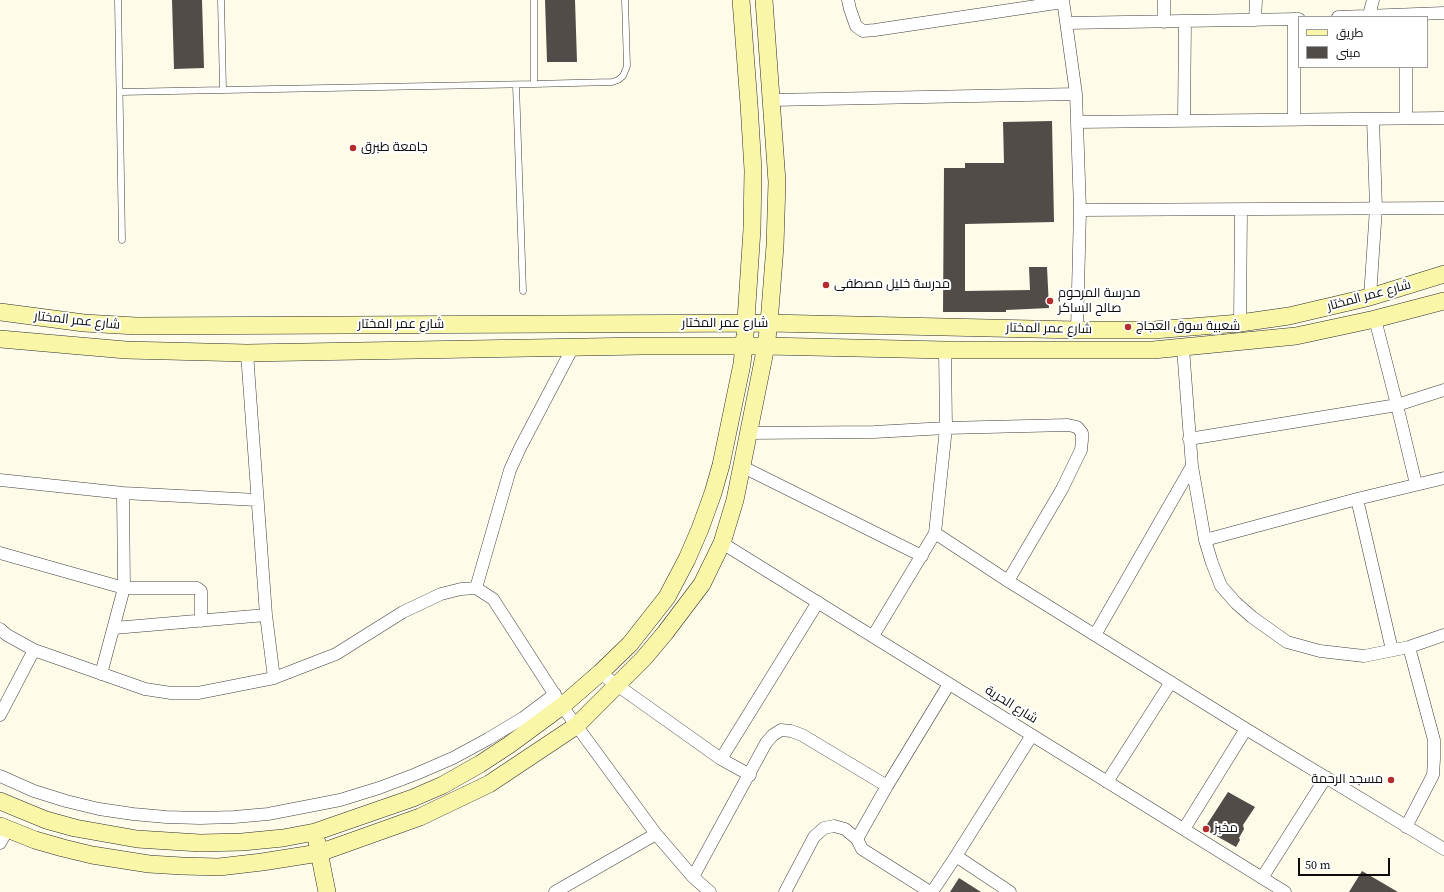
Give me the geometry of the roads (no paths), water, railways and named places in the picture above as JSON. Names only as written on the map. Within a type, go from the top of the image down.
[{"type":"street","points":[[0,776],[34,791],[66,801],[100,809],[166,817],[234,817],[268,814],[340,800],[379,788],[453,758],[558,700],[600,673],[630,644],[652,618],[687,559],[713,493],[721,465],[742,364],[752,229],[753,170],[740,0]]},
{"type":"street","points":[[3,833],[92,855],[149,864],[175,866],[219,867],[319,853],[420,817],[489,784],[576,726],[644,658],[702,584],[722,543],[735,500],[766,346],[775,246],[777,182],[764,0]]},
{"type":"street","points":[[848,0],[856,26],[863,31],[1063,1],[1076,94],[1080,210],[1077,330]]},
{"type":"street","points":[[1164,0],[1164,22]]},
{"type":"street","points":[[1256,0],[1256,20]]},
{"type":"street","points":[[1369,15],[1373,0]]},
{"type":"street","points":[[1354,16],[1444,13]]},
{"type":"street","points":[[1067,23],[1297,19],[1294,120]]},
{"type":"street","points":[[1184,121],[1185,22]]},
{"type":"street","points":[[1406,68],[1406,118]]},
{"type":"street","points":[[772,100],[1076,94]]},
{"type":"street","points":[[1077,122],[1444,118]]},
{"type":"street","points":[[1370,298],[1376,208],[1373,119]]},
{"type":"street","points":[[1080,210],[1444,208]]},
{"type":"street","points":[[1240,323],[1241,210]]},
{"type":"street","name":"شارع عمر المختار","points":[[2,312],[84,323],[136,326],[769,323],[1077,330],[1154,330],[1240,323],[1289,316],[1370,298],[1444,274]]},
{"type":"street","name":"شارع عمر المختار","points":[[1,339],[126,350],[247,353],[573,347],[744,346],[945,350],[1152,350],[1296,336],[1375,319],[1444,301]]},
{"type":"street","points":[[1,339],[2,312]]},
{"type":"street","points":[[1375,319],[1416,484]]},
{"type":"street","points":[[476,588],[510,470],[573,347]]},
{"type":"street","points":[[1183,348],[1189,440],[1205,540],[1221,586],[1236,603],[1252,617],[1287,642],[1320,651],[1364,656],[1409,647],[1444,635]]},
{"type":"street","points":[[873,636],[935,533],[946,428],[945,350]]},
{"type":"street","points":[[247,353],[266,615],[274,678]]},
{"type":"street","points":[[1189,440],[1397,405],[1444,390]]},
{"type":"street","points":[[748,432],[874,432],[946,428],[1068,425],[1077,427],[1082,433],[1081,450],[1062,489],[1008,581]]},
{"type":"street","points":[[741,466],[922,556]]},
{"type":"street","points":[[1095,635],[1192,466]]},
{"type":"street","points":[[1205,540],[1357,499],[1444,478]]},
{"type":"street","points":[[0,480],[123,493],[257,500]]},
{"type":"street","points":[[101,674],[124,588],[123,493]]},
{"type":"street","points":[[1357,499],[1392,650]]},
{"type":"street","points":[[935,533],[1008,581],[1170,682],[1444,849]]},
{"type":"street","name":"شارع الحرية","points":[[722,543],[1285,892]]},
{"type":"street","points":[[0,552],[124,588],[197,588],[201,591],[201,621]]},
{"type":"street","points":[[0,629],[7,635],[34,650],[145,689],[171,693],[198,693],[274,678],[336,654],[403,612],[441,594],[460,589],[476,588],[493,599],[576,726],[656,834],[693,877],[710,892]]},
{"type":"street","points":[[721,759],[818,602]]},
{"type":"street","points":[[114,628],[266,615]]},
{"type":"street","points":[[1406,827],[1433,775],[1434,760],[1434,740],[1409,647]]},
{"type":"street","points":[[0,715],[34,650]]},
{"type":"street","points":[[600,673],[616,686],[721,759],[750,775]]},
{"type":"street","points":[[1107,782],[1170,682]]},
{"type":"street","points":[[857,839],[887,786],[949,684]]},
{"type":"street","points":[[0,801],[53,822],[98,833],[137,839],[200,843],[242,842],[283,838],[315,832],[406,800],[443,785],[480,764],[509,745],[558,700]]},
{"type":"street","points":[[1184,829],[1246,729]]},
{"type":"street","points":[[693,877],[750,775],[766,743],[781,730],[802,735],[887,786]]},
{"type":"street","points":[[785,892],[814,837],[824,828],[834,826],[845,829],[857,839],[862,849],[931,892],[956,856],[1032,735]]},
{"type":"street","points":[[1262,878],[1326,777]]},
{"type":"street","points":[[315,832],[326,892]]},
{"type":"street","points":[[555,892],[656,834]]},
{"type":"street","points":[[956,856],[1010,892]]},
{"type":"lane","points":[[118,0],[122,240]]},
{"type":"lane","points":[[221,0],[223,89]]},
{"type":"lane","points":[[534,0],[534,84]]},
{"type":"lane","points":[[120,92],[516,85],[605,82],[618,80],[623,76],[627,66],[625,0]]},
{"type":"lane","points":[[516,85],[523,291]]},
{"type":"place","name":"جامعة طبرق","points":[[353,148]]},
{"type":"place","name":"مدرسة خليل مصطفى","points":[[826,285]]},
{"type":"place","name":"مدرسة المرحوم صالح الساكر","points":[[1050,301]]},
{"type":"place","name":"شعبية سوق العجاج","points":[[1128,327]]},
{"type":"place","name":"مسجد الرحمة","points":[[1391,780]]},
{"type":"place","name":"مخبز","points":[[1206,829]]}]
